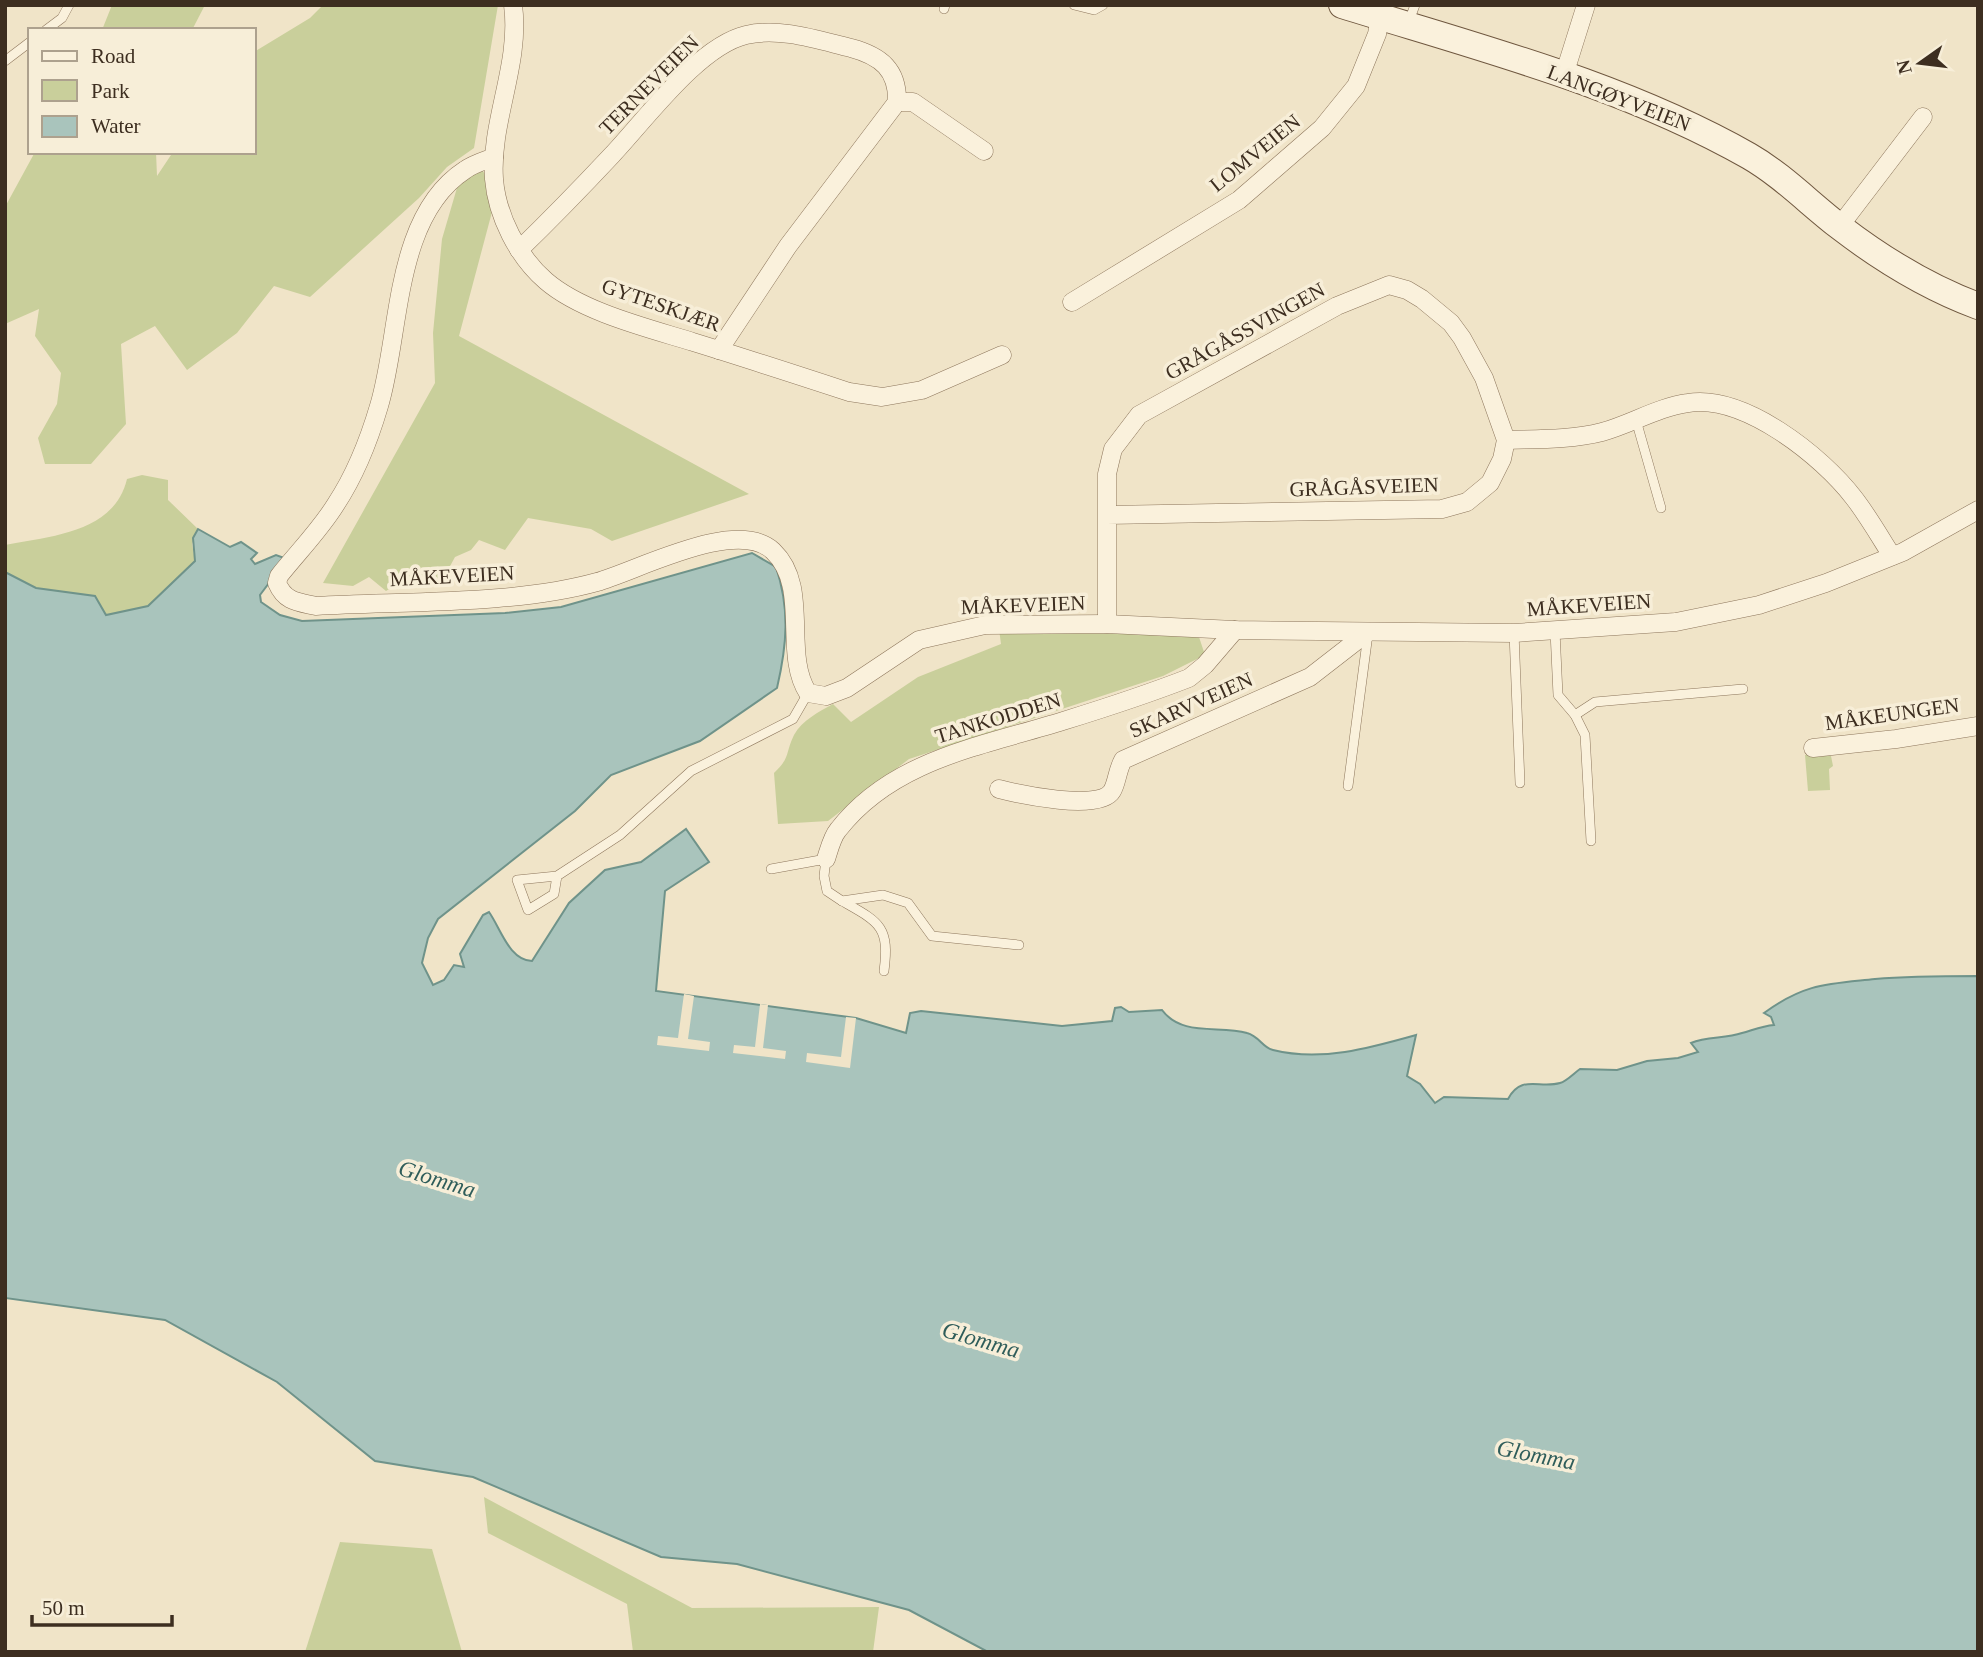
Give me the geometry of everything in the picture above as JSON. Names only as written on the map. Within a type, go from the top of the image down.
[{"type":"main road","name":"LANGØYVEIEN","points":[[1342,5],[1380,17],[1411,15],[1564,75],[1639,101],[1718,139],[1773,172],[1839,227],[1900,270],[1978,306]]},
{"type":"street","name":"GYTESKJÆR","points":[[513,5],[515,34],[494,157],[498,202],[519,250],[547,283],[606,315],[849,392],[882,397],[922,390],[1002,355]]},
{"type":"street","points":[[1564,75],[1586,5]]},
{"type":"street","name":"LOMVEIEN","points":[[1072,303],[1239,200],[1305,144],[1335,116],[1356,86],[1374,44],[1380,17]]},
{"type":"street","name":"TERNEVEIEN","points":[[519,250],[698,64],[735,38],[766,33],[803,36],[865,52],[892,70],[898,86],[897,102]]},
{"type":"street","points":[[719,350],[788,246],[897,102],[913,102],[984,151]]},
{"type":"street","points":[[1839,227],[1923,117]]},
{"type":"street","name":"MÅKEVEIEN","points":[[494,157],[465,170],[450,182],[417,233],[404,266],[379,405],[360,458],[336,506],[279,576],[277,583],[281,594],[293,602],[316,606],[539,594],[597,582],[715,541],[751,538],[773,551],[785,568],[794,604],[800,681],[808,693],[826,696],[847,688],[919,640],[953,630],[985,625],[1107,624],[1235,630],[1514,633],[1676,622],[1759,605],[1826,583],[1892,556],[1978,510]]},
{"type":"street","name":"GRÅGÅSSVINGEN","points":[[1107,624],[1107,474],[1113,449],[1139,415],[1337,306],[1389,285],[1407,290],[1422,299],[1457,331],[1483,379],[1506,440]]},
{"type":"street","points":[[1506,440],[1579,436],[1699,401],[1737,409],[1765,423],[1824,465],[1854,497],[1892,556]]},
{"type":"street","name":"GRÅGÅSVEIEN","points":[[1107,515],[1442,509],[1467,502],[1490,482],[1502,459],[1506,440]]},
{"type":"street","name":"TANKODDEN","points":[[826,859],[836,831],[878,790],[905,774],[954,752],[1062,722],[1189,678],[1205,665],[1235,630]]},
{"type":"street","name":"SKARVVEIEN","points":[[999,789],[1032,797],[1094,800],[1105,798],[1113,791],[1115,773],[1123,760],[1310,677],[1368,632]]},
{"type":"street","name":"MÅKEUNGEN","points":[[1813,748],[1978,726]]},
{"type":"lane","points":[[50,28],[62,18],[69,5]]},
{"type":"lane","points":[[1074,5],[1094,10],[1103,5]]},
{"type":"lane","points":[[5,61],[28,44]]},
{"type":"lane","points":[[1636,420],[1661,508]]},
{"type":"lane","points":[[1555,631],[1558,695],[1575,715],[1585,736],[1591,841]]},
{"type":"lane","points":[[1349,786],[1368,632]]},
{"type":"lane","points":[[1514,633],[1520,783]]},
{"type":"lane","points":[[1575,715],[1595,702],[1743,689]]},
{"type":"lane","points":[[556,876],[554,894],[528,910],[517,880],[556,876],[620,835],[691,771],[793,719],[808,693]]},
{"type":"lane","points":[[771,869],[826,859]]},
{"type":"lane","name":"TANKODDEN","points":[[826,859],[824,876],[827,891],[842,901]]},
{"type":"lane","points":[[842,901],[883,895],[908,904],[923,928],[932,936],[1019,945]]},
{"type":"lane","points":[[842,901],[873,918],[882,928],[888,945],[884,971]]},
{"type":"green space","points":[[112,5],[205,5],[193,28],[103,28]]},
{"type":"green space","points":[[323,5],[498,5],[474,148],[447,167],[419,198],[310,297],[274,286],[237,333],[187,370],[155,326],[121,344],[126,424],[91,464],[45,464],[38,438],[57,404],[61,373],[35,336],[39,309],[5,324],[5,207],[34,154],[156,154],[157,176],[172,154],[256,154],[256,51],[310,18]]},
{"type":"green space","points":[[480,169],[490,178],[492,212],[459,336],[749,494],[612,541],[591,529],[528,518],[505,550],[479,540],[471,550],[455,557],[443,579],[419,587],[402,581],[386,591],[369,577],[353,586],[323,583],[435,383],[433,333],[442,239],[459,181]]},
{"type":"green space","points":[[142,475],[168,480],[168,500],[198,529],[192,544],[195,561],[149,606],[106,615],[95,596],[36,588],[5,572],[5,545],[60,534],[95,521],[109,511],[120,497],[127,479]]},
{"type":"green space","points":[[999,629],[1198,634],[1205,655],[1163,676],[909,759],[828,821],[778,824],[774,773],[785,759],[797,730],[806,721],[833,704],[851,722],[918,677],[1001,644]]},
{"type":"green space","points":[[1827,753],[1831,756],[1833,766],[1829,769],[1830,790],[1808,791],[1805,755]]},
{"type":"green space","points":[[484,1497],[692,1608],[879,1607],[873,1652],[633,1652],[627,1604],[488,1533]]},
{"type":"green space","points":[[340,1542],[432,1549],[462,1652],[305,1652]]},
{"type":"water","name":"Glomma","points":[[198,529],[230,547],[241,542],[257,553],[251,559],[255,564],[276,555],[287,559],[260,595],[261,602],[280,615],[302,621],[505,613],[561,607],[752,553],[776,567],[786,627],[777,688],[700,741],[611,775],[575,811],[438,919],[428,938],[422,963],[433,985],[444,980],[454,965],[464,967],[460,954],[483,915],[489,912],[511,950],[532,961],[569,903],[605,870],[641,862],[686,829],[709,862],[665,891],[656,991],[856,1018],[906,1033],[910,1013],[921,1011],[1062,1026],[1112,1021],[1115,1008],[1121,1007],[1129,1012],[1162,1010],[1180,1024],[1247,1033],[1270,1049],[1309,1055],[1345,1052],[1416,1035],[1407,1076],[1420,1084],[1435,1103],[1444,1097],[1508,1099],[1519,1087],[1560,1083],[1580,1069],[1617,1070],[1647,1061],[1678,1058],[1698,1052],[1691,1043],[1774,1025],[1771,1017],[1764,1013],[1792,996],[1817,987],[1888,978],[1978,976],[1978,1652],[988,1652],[909,1610],[737,1564],[661,1557],[473,1477],[375,1461],[277,1382],[165,1320],[5,1298],[5,572],[36,588],[95,596],[106,615],[148,606],[195,561],[193,538]]},
{"type":"pier","points":[[684,994],[694,996],[688,1039],[710,1042],[709,1051],[657,1045],[658,1036],[678,1038]]},
{"type":"pier","points":[[760,1004],[768,1005],[763,1048],[786,1051],[785,1059],[733,1053],[734,1045],[755,1047]]},
{"type":"pier","points":[[846,1017],[856,1018],[850,1068],[806,1062],[807,1053],[841,1057]]}]
